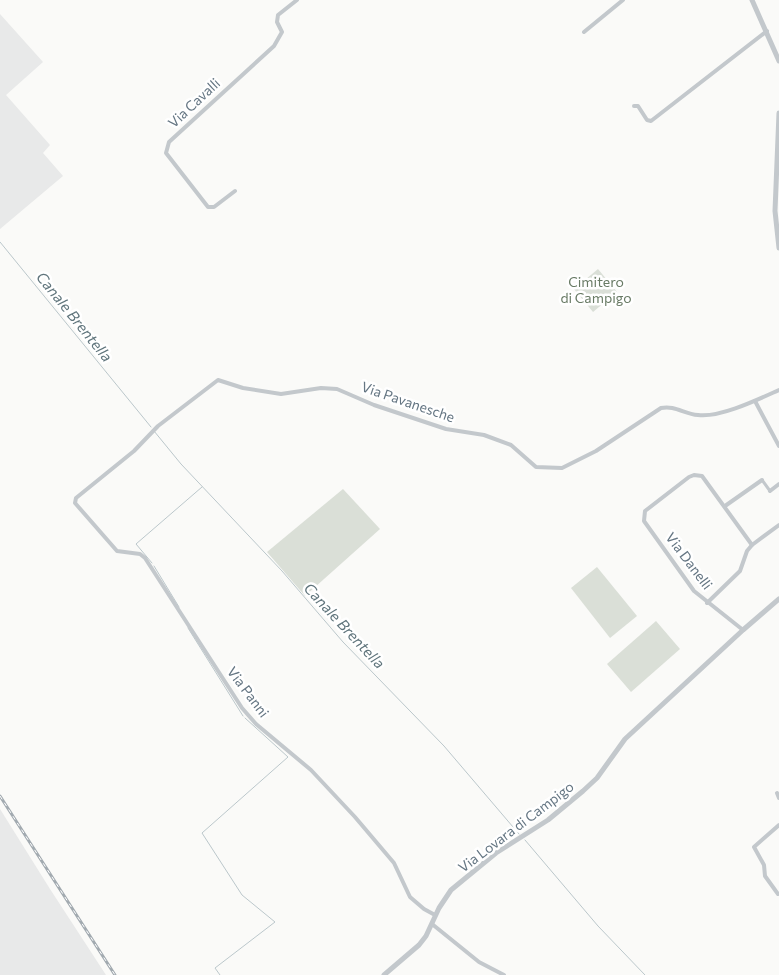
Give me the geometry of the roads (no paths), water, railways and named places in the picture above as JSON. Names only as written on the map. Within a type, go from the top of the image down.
[{"type":"street","name":"Via Cavalli","points":[[235,191],[214,207],[208,207],[166,153],[169,142],[274,46],[282,32],[277,22],[278,15],[296,0]]},
{"type":"street","points":[[584,32],[624,0]]},
{"type":"street","points":[[752,0],[779,60]]},
{"type":"street","points":[[634,106],[638,106],[648,120],[651,121],[767,31]]},
{"type":"street","points":[[779,114],[775,217],[779,248]]},
{"type":"street","name":"Via Pavanesche","points":[[74,500],[134,451],[158,426],[218,380],[243,388],[281,394],[321,388],[337,389],[374,405],[446,430],[484,435],[511,445],[536,467],[562,468],[596,452],[661,408],[670,406],[691,414],[706,415],[754,401],[779,390]]},
{"type":"street","points":[[754,401],[779,446]]},
{"type":"street","name":"Via Danelli","points":[[725,506],[706,478],[694,475],[648,508],[644,514],[644,521],[689,584],[707,603],[736,622],[743,630]]},
{"type":"street","points":[[752,545],[725,506],[762,480],[770,491],[779,484]]},
{"type":"street","name":"Via Panni","points":[[74,500],[117,551],[140,554],[145,558],[242,708],[256,724],[310,770],[349,811],[394,863],[410,897],[424,909],[435,915]]},
{"type":"street","points":[[707,603],[740,571],[746,551],[779,525]]},
{"type":"street","name":"Via Lovara di Campigo","points":[[384,975],[419,945],[451,890],[496,853],[548,820],[590,785],[625,740],[779,599]]},
{"type":"street","points":[[776,793],[779,798]]},
{"type":"street","points":[[778,894],[765,876],[764,865],[754,847],[779,825]]},
{"type":"street","points":[[432,924],[479,962],[504,975]]},
{"type":"waterway","name":"Canale Brentella","points":[[0,242],[151,427]]},
{"type":"waterway","name":"Canale Brentella","points":[[154,431],[181,464],[282,571],[343,642],[444,746],[519,834]]},
{"type":"waterway","points":[[152,563],[136,544],[202,487]]},
{"type":"waterway","points":[[154,566],[179,607]]},
{"type":"waterway","points":[[188,628],[243,716]]},
{"type":"waterway","points":[[220,975],[215,968],[275,922],[242,895],[202,833],[288,757],[245,718]]},
{"type":"waterway","name":"Canale Brentella","points":[[525,840],[598,926],[645,975]]},
{"type":"railway","points":[[0,796],[115,975]]},
{"type":"park label","name":"Cimitero di Campigo","points":[[596,290]]}]
